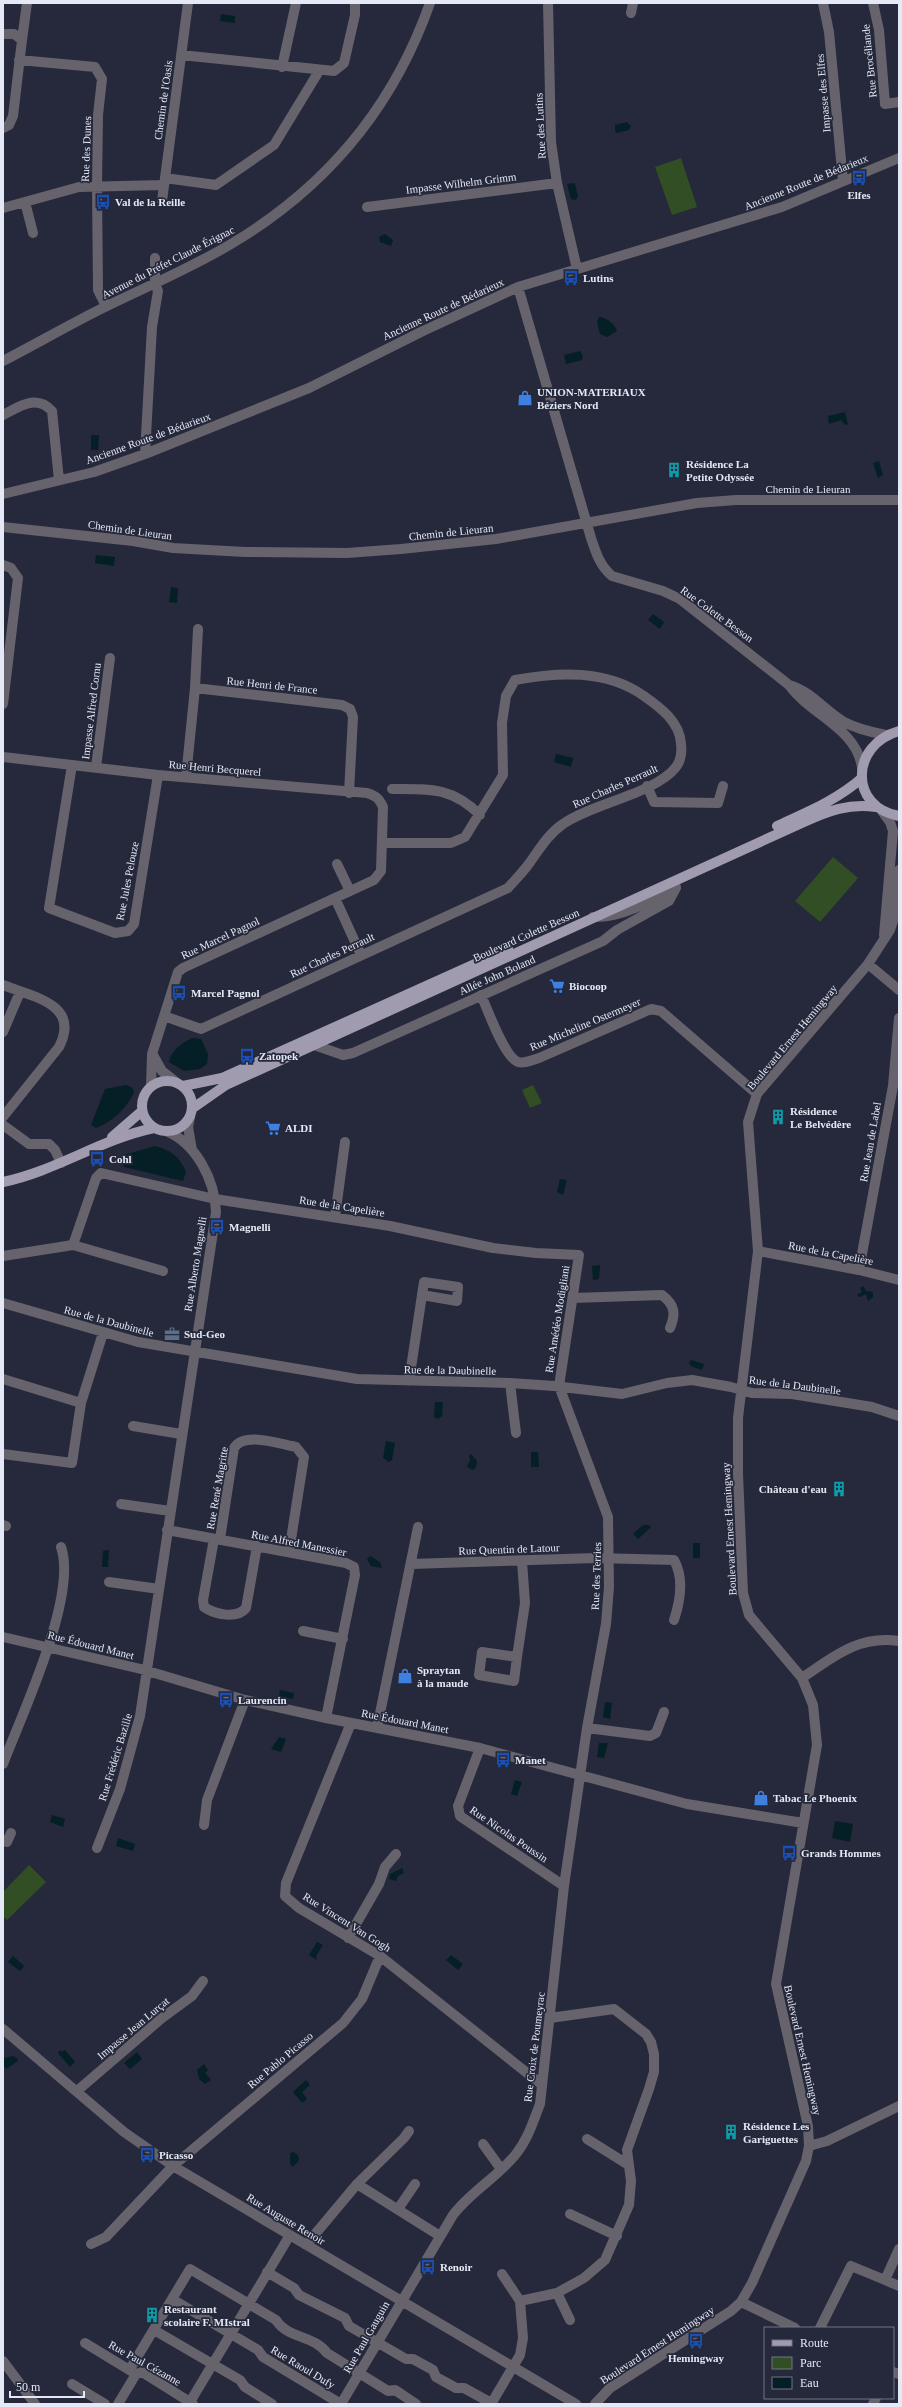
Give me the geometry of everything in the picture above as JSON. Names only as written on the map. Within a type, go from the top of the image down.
[{"type":"main road","points":[[879,809],[869,798],[862,773],[870,749],[886,735],[899,731]]},
{"type":"main road","name":"Boulevard Colette Besson","points":[[180,1084],[204,1083],[222,1078],[621,898],[831,801],[848,791],[862,773]]},
{"type":"main road","name":"Boulevard Colette Besson","points":[[191,1112],[226,1085],[683,876],[834,809],[864,805],[899,816]]},
{"type":"main road","points":[[3,1182],[61,1163],[106,1142],[154,1128],[166,1131],[180,1128],[191,1112],[189,1092],[180,1084],[163,1081],[151,1086],[143,1098],[142,1111],[149,1123],[154,1128]]},
{"type":"main road","points":[[106,1142],[142,1111]]},
{"type":"street","points":[[3,128],[9,125],[13,116],[27,3]]},
{"type":"street","name":"Chemin de l'Oasis","points":[[162,201],[188,3]]},
{"type":"street","points":[[282,67],[296,3]]},
{"type":"street","points":[[181,55],[319,71],[334,71],[344,63],[355,15],[355,3]]},
{"type":"street","name":"Avenue du Préfet Claude Érignac","points":[[3,361],[106,306],[156,284],[231,244],[266,222],[314,184],[353,143],[385,98],[417,41],[430,3]]},
{"type":"street","name":"Rue des Lutins","points":[[548,3],[551,142],[557,183],[577,269]]},
{"type":"street","name":"Impasse des Elfes","points":[[823,3],[829,32],[843,181]]},
{"type":"street","name":"Rue Brocéliande","points":[[873,3],[879,30],[885,104],[899,102]]},
{"type":"street","points":[[3,34],[14,34],[22,40]]},
{"type":"street","name":"Rue des Dunes","points":[[19,60],[95,67],[102,79],[98,115],[98,290],[106,306]]},
{"type":"street","points":[[3,208],[79,187],[97,187],[165,181],[216,185],[269,150],[319,71]]},
{"type":"street","name":"Ancienne Route de Bédarieux","points":[[3,494],[94,472],[145,454],[309,388],[423,331],[518,288],[753,217],[782,207],[899,158]]},
{"type":"street","name":"Impasse Wilhelm Grimm","points":[[367,207],[557,183]]},
{"type":"street","points":[[24,202],[33,233]]},
{"type":"street","points":[[145,454],[150,349],[158,291],[156,284],[155,258]]},
{"type":"street","name":"Rue Colette Besson","points":[[518,288],[599,561],[612,576],[663,591],[680,599],[789,685],[796,694],[836,726],[854,744],[861,755],[862,773]]},
{"type":"street","points":[[3,415],[28,402],[38,401],[47,405],[52,411],[59,480]]},
{"type":"street","name":"Chemin de Lieuran","points":[[3,528],[133,541],[173,548],[245,552],[347,552],[401,549],[496,539],[546,532],[587,522],[660,508],[720,501],[899,500]]},
{"type":"street","points":[[3,565],[11,568],[18,578],[3,704]]},
{"type":"street","points":[[186,777],[195,688],[198,629]]},
{"type":"street","name":"Impasse Alfred Cornu","points":[[96,767],[110,658]]},
{"type":"street","name":"Rue Charles Perrault","points":[[164,1016],[201,1029],[508,888],[527,867],[547,838],[562,824],[576,816],[661,781],[677,766],[682,751],[681,736],[676,724],[643,695],[617,680],[587,675],[532,677],[515,680],[506,696],[502,723],[503,775],[480,815]]},
{"type":"street","name":"Rue Colette Besson","points":[[789,685],[799,688],[843,721],[863,731],[886,735]]},
{"type":"street","name":"Rue Henri de France","points":[[195,688],[342,705],[350,709],[353,717],[349,793]]},
{"type":"street","name":"Rue Henri Becquerel","points":[[3,757],[158,775],[349,793],[367,793],[377,796],[383,807],[382,843]]},
{"type":"street","name":"Rue Jules Pelouze","points":[[72,765],[49,908],[115,933],[128,931],[134,924],[158,775]]},
{"type":"street","points":[[647,786],[654,802],[718,803],[722,786]]},
{"type":"street","points":[[382,843],[451,843],[465,837],[480,815],[456,796],[436,789],[392,789]]},
{"type":"street","name":"Boulevard Ernest Hemingway","points":[[879,809],[890,822],[893,831],[883,941]]},
{"type":"street","name":"Rue Marcel Pagnol","points":[[151,1086],[152,1054],[178,972],[183,968],[374,880],[381,871],[382,843]]},
{"type":"street","points":[[337,864],[350,891]]},
{"type":"street","name":"Boulevard Ernest Hemingway","points":[[595,2404],[610,2388],[731,2311],[741,2302],[752,2283],[806,2161],[809,2146],[808,2126],[776,1984],[817,1745],[813,1705],[802,1678],[749,1615],[743,1593],[738,1473],[741,1390],[758,1251],[748,1138],[748,1122],[757,1094],[868,964],[890,930],[894,918],[899,870]]},
{"type":"street","name":"Allée John Boland","points":[[314,1045],[343,1055],[352,1053],[603,940],[617,930],[669,901],[683,876]]},
{"type":"street","points":[[593,918],[606,918],[621,914],[676,888]]},
{"type":"street","points":[[335,898],[361,955]]},
{"type":"street","points":[[617,930],[621,914]]},
{"type":"street","points":[[868,964],[899,990]]},
{"type":"street","points":[[3,985],[52,1004],[60,1012],[65,1024],[65,1036],[59,1047],[3,1117]]},
{"type":"street","points":[[3,1032],[20,992]]},
{"type":"street","name":"Rue Micheline Ostermeyer","points":[[481,995],[508,1055],[517,1062],[526,1062],[539,1058],[651,1009],[661,1011],[757,1094]]},
{"type":"street","name":"Rue Jean de Label","points":[[859,1270],[893,1086],[899,1018]]},
{"type":"street","points":[[152,1054],[162,1071],[180,1084]]},
{"type":"street","points":[[191,1112],[188,1127],[192,1150]]},
{"type":"street","points":[[3,1125],[29,1144],[50,1144],[55,1150],[61,1163]]},
{"type":"street","points":[[166,1131],[176,1135],[192,1150]]},
{"type":"street","points":[[335,1217],[344,1142]]},
{"type":"street","name":"Rue Alberto Magnelli","points":[[147,1671],[181,1434],[216,1212],[215,1199],[206,1173],[192,1150]]},
{"type":"street","name":"Rue de la Capelière","points":[[73,1245],[96,1178],[101,1173],[215,1199],[390,1226],[492,1248],[536,1253],[579,1255]]},
{"type":"street","points":[[3,1256],[73,1245],[163,1271]]},
{"type":"street","name":"Rue de la Capelière","points":[[758,1251],[859,1270],[899,1280]]},
{"type":"street","name":"Rue Amédéo Modigliani","points":[[559,1386],[579,1255]]},
{"type":"street","points":[[409,1381],[422,1295]]},
{"type":"street","points":[[573,1298],[662,1295],[670,1301],[674,1310],[674,1317],[670,1328]]},
{"type":"street","name":"Rue de la Daubinelle","points":[[3,1303],[103,1334],[138,1342],[357,1379],[510,1383],[559,1386],[622,1394],[667,1383],[692,1380],[731,1386],[752,1393],[792,1394],[872,1407],[899,1416]]},
{"type":"street","points":[[3,1454],[72,1463],[81,1402],[103,1334]]},
{"type":"street","points":[[3,1379],[81,1402]]},
{"type":"street","points":[[510,1383],[516,1433]]},
{"type":"street","name":"Rue des Terries","points":[[559,1386],[600,1492],[608,1517],[609,1587],[606,1624],[587,1728],[581,1775]]},
{"type":"street","points":[[133,1426],[181,1434]]},
{"type":"street","name":"Rue René Magritte","points":[[217,1539],[234,1448],[238,1442],[246,1439],[296,1447],[304,1457],[289,1552]]},
{"type":"street","points":[[121,1504],[170,1511]]},
{"type":"street","points":[[378,1728],[418,1527]]},
{"type":"street","name":"Rue Alfred Manessier","points":[[167,1530],[346,1563],[354,1567],[355,1575],[326,1718]]},
{"type":"street","points":[[217,1539],[203,1600],[204,1607],[216,1612],[236,1615],[242,1613],[246,1608],[258,1546]]},
{"type":"street","points":[[3,1764],[49,1647],[60,1600],[65,1559],[61,1547]]},
{"type":"street","name":"Rue Quentin de Latour","points":[[411,1564],[522,1561],[674,1560],[679,1568],[680,1603],[674,1620]]},
{"type":"street","points":[[517,1657],[525,1603],[522,1561]]},
{"type":"street","points":[[109,1582],[159,1590]]},
{"type":"street","points":[[303,1631],[343,1639]]},
{"type":"street","name":"Rue Édouard Manet","points":[[3,1637],[147,1671],[245,1700],[326,1718],[480,1748],[687,1804],[803,1823]]},
{"type":"street","points":[[802,1678],[848,1648],[868,1641],[885,1639],[899,1641]]},
{"type":"street","name":"Rue Frédéric Bazille","points":[[96,1848],[120,1789],[135,1740],[147,1671]]},
{"type":"street","points":[[204,1825],[207,1800],[245,1700]]},
{"type":"street","points":[[587,1728],[650,1736],[656,1733],[664,1712]]},
{"type":"street","name":"Rue Vincent Van Gogh","points":[[351,1723],[286,1883],[285,1896],[299,1908],[380,1956],[541,2084]]},
{"type":"street","name":"Rue Nicolas Poussin","points":[[480,1748],[458,1806],[460,1816],[564,1886]]},
{"type":"street","name":"Rue Croix de Poumeyrac","points":[[401,2302],[440,2236],[461,2205],[516,2155],[529,2134],[540,2104],[564,1886],[581,1775]]},
{"type":"street","points":[[348,1938],[379,1884],[385,1867],[396,1854]]},
{"type":"street","name":"Rue Pablo Picasso","points":[[91,2244],[106,2237],[173,2166],[343,2022],[362,1999],[380,1956]]},
{"type":"street","name":"Impasse Jean Lurçat","points":[[77,2092],[162,2018],[192,1996],[203,1982]]},
{"type":"street","points":[[520,2301],[556,2293],[584,2278],[605,2260],[617,2236],[629,2205],[631,2181],[627,2164],[626,2150],[654,2072],[654,2054],[651,2042],[646,2034],[614,2009],[550,2018]]},
{"type":"street","name":"Rue Auguste Renoir","points":[[3,2029],[124,2132],[173,2166],[576,2404]]},
{"type":"street","points":[[809,2146],[827,2141],[899,2106]]},
{"type":"street","points":[[306,2245],[357,2184],[404,2138],[409,2130]]},
{"type":"street","points":[[587,2139],[627,2164]]},
{"type":"street","points":[[483,2144],[501,2169]]},
{"type":"street","points":[[357,2184],[440,2236]]},
{"type":"street","points":[[398,2209],[415,2184]]},
{"type":"street","points":[[570,2214],[617,2236]]},
{"type":"street","points":[[192,2403],[231,2333],[290,2235]]},
{"type":"street","points":[[885,2280],[899,2249]]},
{"type":"street","points":[[820,2327],[851,2266],[899,2286]]},
{"type":"street","points":[[118,2404],[154,2330],[190,2269],[276,2320],[280,2327],[299,2338],[308,2338],[324,2348],[327,2353],[359,2374],[388,2391],[395,2390],[416,2404]]},
{"type":"street","points":[[267,2272],[294,2288],[298,2295],[345,2318],[349,2326],[406,2359],[413,2359],[433,2370],[436,2377],[456,2388],[464,2388],[491,2404],[520,2355],[523,2338],[520,2301],[502,2274]]},
{"type":"street","points":[[556,2293],[570,2320]]},
{"type":"street","name":"Rue Raoul Dufy","points":[[172,2299],[231,2333],[258,2350],[262,2357],[341,2404]]},
{"type":"street","name":"Rue Paul Gauguin","points":[[341,2404],[401,2302]]},
{"type":"street","points":[[741,2302],[793,2327]]},
{"type":"street","points":[[154,2330],[240,2380],[244,2387],[272,2404]]},
{"type":"street","name":"Rue Paul Cézanne","points":[[85,2343],[133,2372],[142,2372],[192,2403]]},
{"type":"street","points":[[3,2361],[35,2404]]},
{"type":"street","points":[[72,2384],[105,2404]]},
{"type":"green space","points":[[681,158],[697,207],[672,215],[655,167]]},
{"type":"green space","points":[[833,857],[858,878],[820,922],[795,901]]},
{"type":"green space","points":[[533,1085],[542,1103],[530,1108],[522,1090]]},
{"type":"green space","points":[[29,1865],[46,1882],[7,1920],[3,1916],[3,1892]]},
{"type":"water","points":[[221,14],[235,16],[235,23],[220,21]]},
{"type":"water","points":[[627,122],[631,126],[629,130],[617,133],[615,131],[615,125]]},
{"type":"water","points":[[575,183],[578,197],[575,200],[571,199],[567,184]]},
{"type":"water","points":[[385,234],[393,240],[391,246],[380,242],[379,237]]},
{"type":"water","points":[[599,317],[610,321],[617,331],[607,337],[600,334],[597,322]]},
{"type":"water","points":[[580,351],[583,356],[582,360],[566,364],[564,355]]},
{"type":"water","points":[[845,412],[848,424],[845,425],[841,420],[829,424],[828,416]]},
{"type":"water","points":[[91,435],[99,435],[98,450],[91,450]]},
{"type":"water","points":[[879,461],[883,475],[878,478],[873,463]]},
{"type":"water","points":[[96,555],[115,557],[114,566],[95,563]]},
{"type":"water","points":[[171,587],[178,588],[177,603],[169,602]]},
{"type":"water","points":[[653,614],[664,622],[660,629],[648,620]]},
{"type":"water","points":[[556,754],[573,758],[571,767],[554,762]]},
{"type":"water","points":[[192,1038],[201,1039],[208,1054],[207,1064],[200,1069],[184,1071],[169,1062],[175,1050]]},
{"type":"water","points":[[126,1085],[133,1088],[134,1093],[123,1109],[114,1118],[96,1128],[91,1125],[105,1089]]},
{"type":"water","points":[[155,1146],[170,1152],[178,1158],[186,1172],[183,1181],[124,1167],[121,1161],[124,1155]]},
{"type":"water","points":[[560,1179],[567,1180],[563,1195],[557,1192]]},
{"type":"water","points":[[600,1265],[599,1279],[593,1280],[592,1266]]},
{"type":"water","points":[[863,1286],[866,1291],[873,1292],[873,1297],[868,1301],[866,1294],[860,1297],[857,1295],[862,1292],[860,1288]]},
{"type":"water","points":[[691,1360],[704,1364],[702,1370],[691,1366],[689,1363]]},
{"type":"water","points":[[435,1402],[443,1402],[442,1416],[438,1419],[434,1417]]},
{"type":"water","points":[[386,1441],[395,1443],[392,1460],[389,1462],[383,1458]]},
{"type":"water","points":[[531,1452],[538,1452],[539,1467],[531,1467]]},
{"type":"water","points":[[471,1454],[477,1461],[476,1467],[473,1470],[467,1467],[470,1460],[469,1456]]},
{"type":"water","points":[[643,1525],[648,1525],[651,1527],[638,1539],[633,1534]]},
{"type":"water","points":[[693,1543],[700,1543],[700,1558],[693,1558]]},
{"type":"water","points":[[109,1550],[108,1567],[102,1567],[103,1551]]},
{"type":"water","points":[[370,1556],[380,1562],[382,1568],[371,1566],[367,1559]]},
{"type":"water","points":[[280,1690],[294,1693],[293,1699],[279,1696]]},
{"type":"water","points":[[605,1702],[612,1703],[610,1719],[603,1717]]},
{"type":"water","points":[[279,1737],[286,1739],[281,1752],[271,1749]]},
{"type":"water","points":[[599,1743],[608,1743],[604,1758],[597,1757]]},
{"type":"water","points":[[515,1780],[522,1782],[517,1796],[511,1794]]},
{"type":"water","points":[[52,1815],[65,1819],[63,1827],[50,1822]]},
{"type":"water","points":[[835,1821],[853,1824],[850,1842],[832,1838]]},
{"type":"water","points":[[118,1838],[135,1844],[133,1851],[116,1846]]},
{"type":"water","points":[[402,1868],[404,1873],[398,1876],[396,1881],[389,1879],[390,1874]]},
{"type":"water","points":[[317,1942],[323,1945],[316,1956],[317,1960],[309,1955]]},
{"type":"water","points":[[451,1955],[463,1964],[458,1970],[446,1960]]},
{"type":"water","points":[[13,1956],[24,1966],[20,1971],[8,1962]]},
{"type":"water","points":[[60,2050],[62,2052],[65,2050],[75,2062],[70,2067],[58,2053]]},
{"type":"water","points":[[137,2052],[142,2059],[130,2069],[124,2063]]},
{"type":"water","points":[[13,2056],[17,2058],[18,2061],[6,2069],[3,2064],[4,2058]]},
{"type":"water","points":[[204,2064],[208,2070],[205,2073],[211,2080],[205,2084],[199,2079],[197,2070]]},
{"type":"water","points":[[306,2080],[310,2085],[302,2092],[307,2099],[302,2103],[293,2092]]},
{"type":"water","points":[[293,2152],[298,2155],[299,2160],[293,2167],[290,2164],[290,2153]]},
{"type":"place","name":"Elfes","points":[[859,178]]},
{"type":"place","name":"Val de la Reille","points":[[103,202]]},
{"type":"place","name":"Lutins","points":[[571,278]]},
{"type":"place","name":"UNION-MATERIAUX Béziers Nord","points":[[525,398]]},
{"type":"place","name":"Résidence La Petite Odyssée","points":[[674,470]]},
{"type":"place","name":"Biocoop","points":[[557,986]]},
{"type":"place","name":"Marcel Pagnol","points":[[179,993]]},
{"type":"place","name":"Zatopek","points":[[247,1056]]},
{"type":"place","name":"Résidence Le Belvédère","points":[[778,1117]]},
{"type":"place","name":"ALDI","points":[[273,1128]]},
{"type":"place","name":"Cohl","points":[[97,1159]]},
{"type":"place","name":"Magnelli","points":[[217,1227]]},
{"type":"place","name":"Sud-Geo","points":[[172,1334]]},
{"type":"place","name":"Château d'eau","points":[[839,1489]]},
{"type":"place","name":"Spraytan à la maude","points":[[405,1676]]},
{"type":"place","name":"Laurencin","points":[[226,1700]]},
{"type":"place","name":"Manet","points":[[503,1760]]},
{"type":"place","name":"Tabac Le Phoenix","points":[[761,1798]]},
{"type":"place","name":"Grands Hommes","points":[[789,1853]]},
{"type":"place","name":"Résidence Les Gariguettes","points":[[731,2132]]},
{"type":"place","name":"Picasso","points":[[147,2155]]},
{"type":"place","name":"Renoir","points":[[428,2267]]},
{"type":"place","name":"Restaurant scolaire F. MIstral","points":[[152,2315]]},
{"type":"place","name":"Hemingway","points":[[696,2341]]}]
